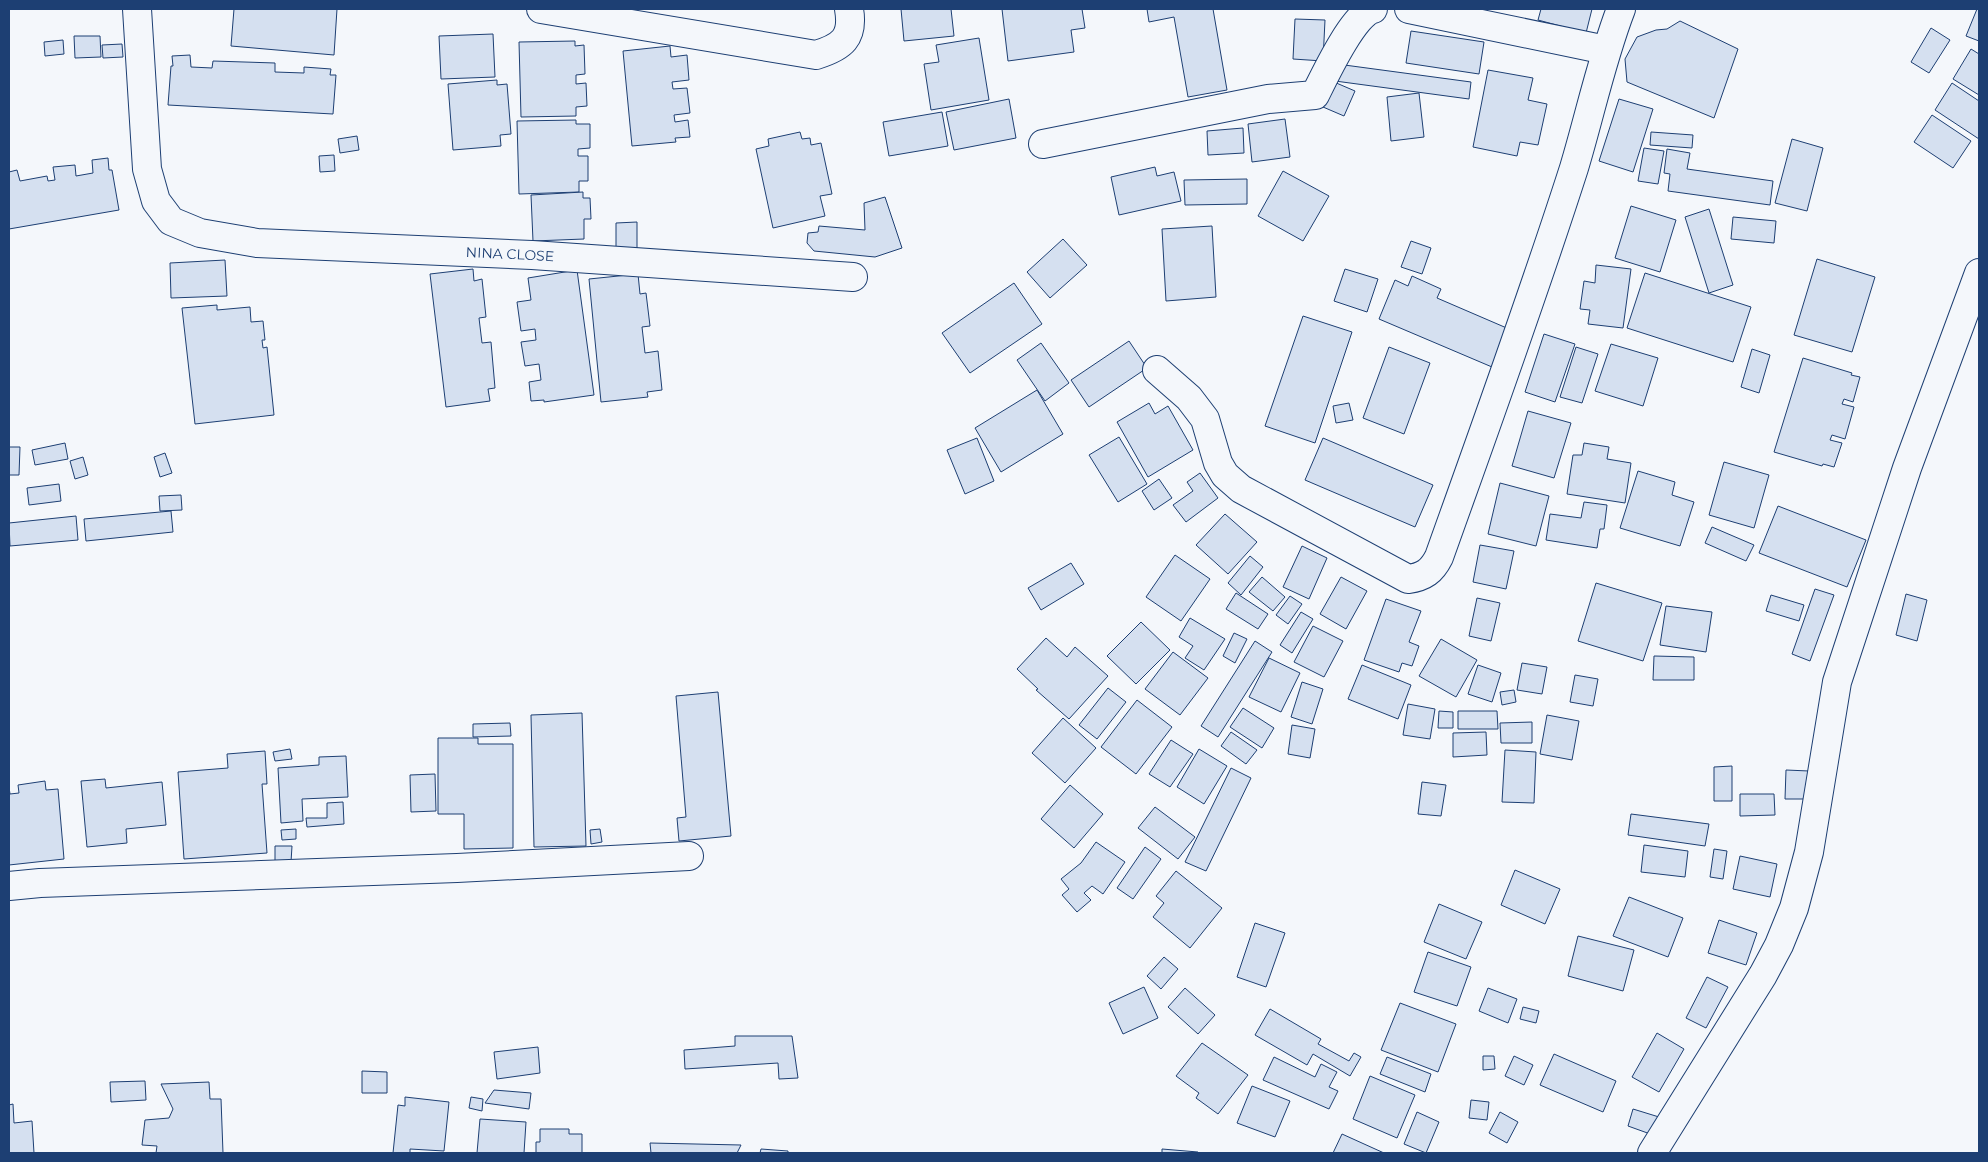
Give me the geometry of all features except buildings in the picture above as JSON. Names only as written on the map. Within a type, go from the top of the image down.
[{"type":"street","name":"NINA CLOSE","points":[[137,9],[147,169],[156,201],[171,221],[200,233],[257,244],[532,255],[852,277]]},
{"type":"street","points":[[541,9],[816,55],[834,50],[848,36],[851,21],[849,9]]},
{"type":"street","points":[[1043,144],[1268,100],[1315,95],[1352,28],[1368,10],[1372,9]]},
{"type":"street","points":[[1409,9],[1606,50]]},
{"type":"street","points":[[1157,370],[1189,398],[1205,419],[1218,464],[1225,476],[1242,489],[1408,579],[1418,578],[1427,573],[1439,557],[1510,359],[1574,166],[1606,50],[1621,9]]},
{"type":"street","points":[[1652,1153],[1763,975],[1779,945],[1794,908],[1809,852],[1837,682],[1907,468],[1979,273]]},
{"type":"street","points":[[9,886],[40,883],[457,868],[689,856]]}]
